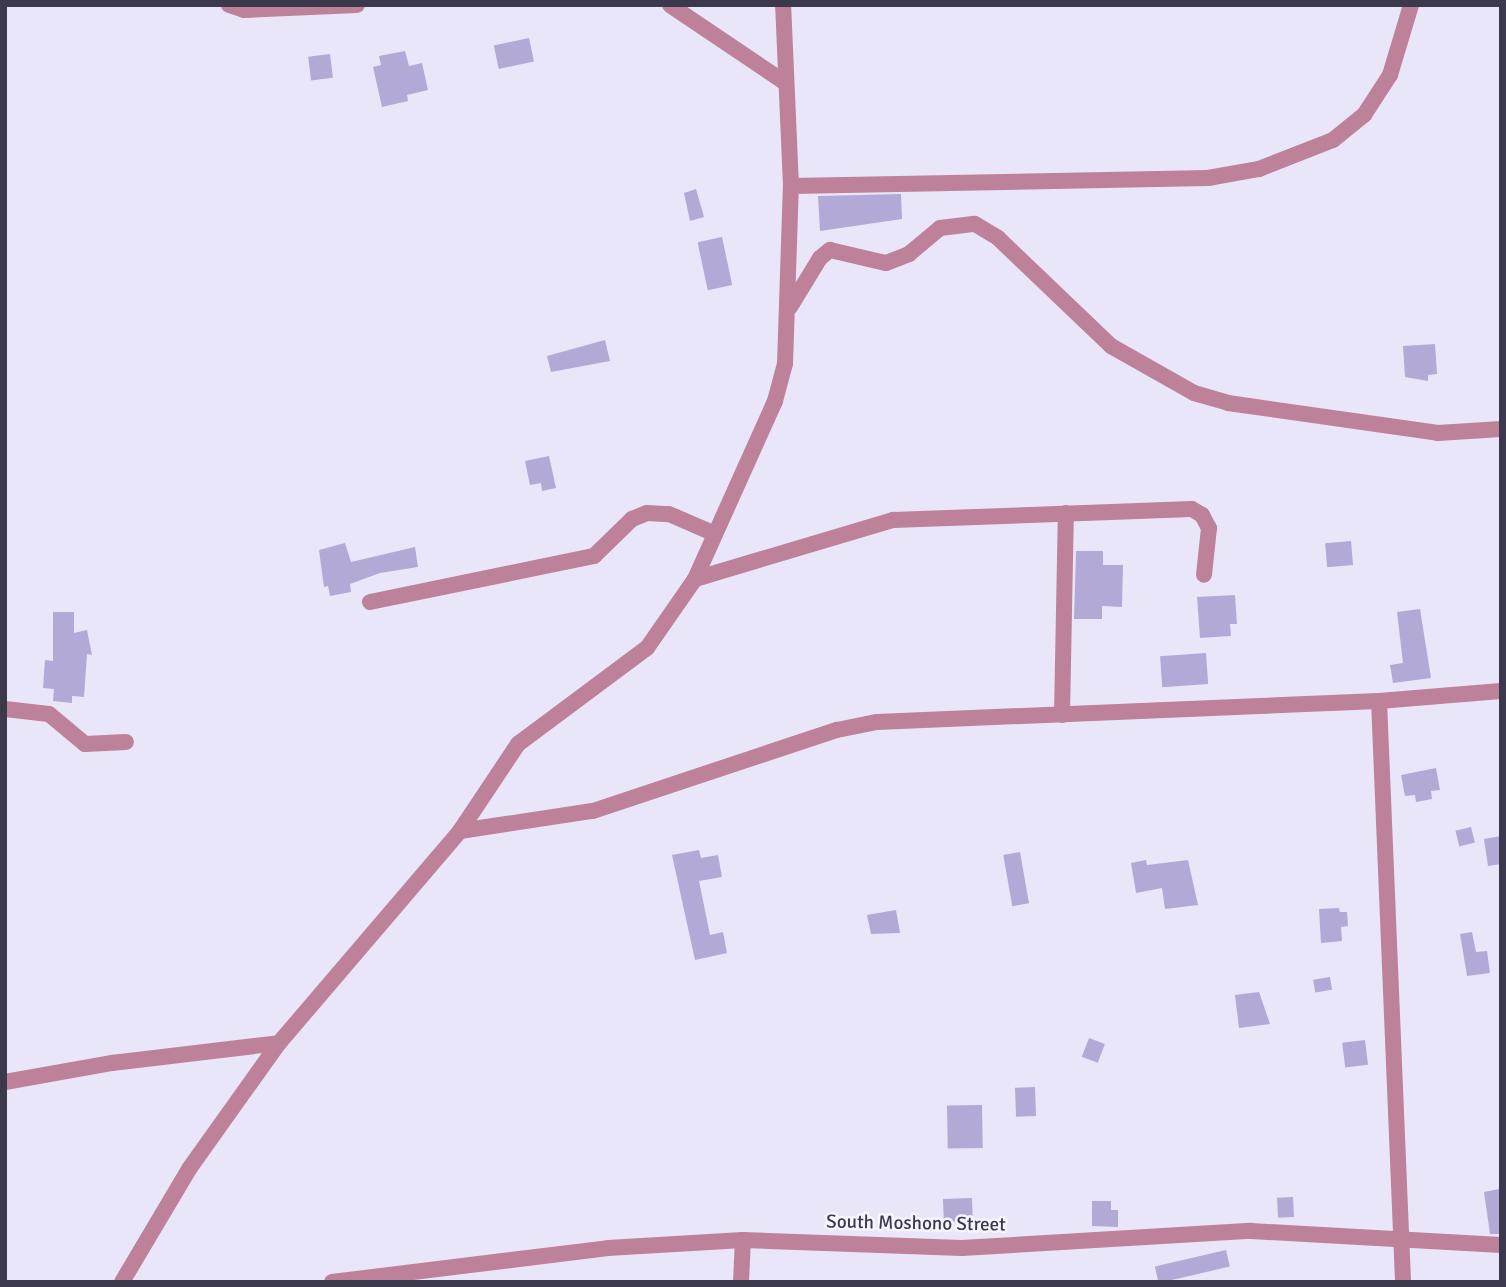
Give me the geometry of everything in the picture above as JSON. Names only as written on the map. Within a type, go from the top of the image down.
[{"type":"street","points":[[229,5],[244,10],[358,5]]},
{"type":"street","points":[[670,5],[784,82]]},
{"type":"street","points":[[122,1282],[189,1168],[279,1043],[460,831],[518,744],[647,648],[695,579],[775,401],[785,363],[789,310],[791,186],[784,82],[783,5]]},
{"type":"street","points":[[791,186],[1208,178],[1259,169],[1333,140],[1364,115],[1390,75],[1411,5]]},
{"type":"street","points":[[789,310],[820,258],[830,250],[842,249],[869,262],[894,261],[940,228],[963,222],[999,238],[1123,355],[1194,393],[1228,403],[1438,433],[1501,429]]},
{"type":"street","points":[[695,579],[892,520],[1198,511],[1209,528],[1204,575]]},
{"type":"street","points":[[370,602],[594,556],[632,519],[647,513],[669,514],[715,534]]},
{"type":"street","points":[[1062,715],[1066,513]]},
{"type":"street","points":[[460,831],[593,811],[858,725],[1379,701],[1501,691]]},
{"type":"street","points":[[1379,701],[1403,1282]]},
{"type":"street","points":[[5,709],[49,714],[85,744],[125,742]]},
{"type":"street","points":[[5,1082],[112,1063],[279,1043]]},
{"type":"street","name":"South Moshono Street","points":[[332,1282],[608,1248],[743,1240],[962,1248],[1251,1231],[1501,1245]]},
{"type":"street","points":[[741,1282],[743,1240]]},
{"type":"building","points":[[529,38],[534,61],[499,69],[494,45]]},
{"type":"building","points":[[405,51],[409,66],[422,63],[428,90],[407,95],[408,101],[382,107],[373,67],[381,65],[379,56]]},
{"type":"building","points":[[330,54],[333,78],[311,81],[308,57]]},
{"type":"building","points":[[696,189],[704,217],[690,221],[684,193]]},
{"type":"building","points":[[901,194],[902,219],[820,231],[818,196]]},
{"type":"building","points":[[722,237],[732,285],[708,290],[698,242]]},
{"type":"building","points":[[605,340],[610,361],[551,372],[547,356]]},
{"type":"building","points":[[1435,344],[1437,374],[1428,375],[1428,381],[1405,377],[1403,346]]},
{"type":"building","points":[[549,456],[556,488],[542,491],[541,483],[530,485],[525,461]]},
{"type":"building","points":[[1351,541],[1353,565],[1327,567],[1325,543]]},
{"type":"building","points":[[345,543],[351,562],[415,547],[418,567],[380,573],[350,584],[351,592],[330,596],[328,586],[324,587],[319,550]]},
{"type":"building","points":[[1076,551],[1103,551],[1103,565],[1123,565],[1122,607],[1102,606],[1102,619],[1074,619]]},
{"type":"building","points":[[1235,595],[1237,624],[1230,624],[1231,636],[1200,638],[1197,597]]},
{"type":"building","points":[[1420,609],[1431,678],[1393,683],[1390,665],[1403,663],[1397,612]]},
{"type":"building","points":[[53,612],[74,612],[74,633],[87,630],[92,655],[87,654],[84,697],[72,696],[72,703],[53,701],[54,689],[43,688],[45,660],[53,661]]},
{"type":"building","points":[[1206,653],[1208,684],[1162,687],[1160,656]]},
{"type":"building","points":[[1436,768],[1440,790],[1431,791],[1432,799],[1416,802],[1415,795],[1405,796],[1401,775]]},
{"type":"building","points":[[1471,827],[1475,843],[1459,846],[1455,831]]},
{"type":"building","points":[[1501,836],[1501,864],[1488,866],[1484,839]]},
{"type":"building","points":[[699,850],[701,858],[718,855],[722,877],[699,881],[710,935],[723,932],[727,953],[695,960],[672,855]]},
{"type":"building","points":[[1020,852],[1029,903],[1012,906],[1003,855]]},
{"type":"building","points":[[1146,860],[1147,865],[1188,860],[1198,905],[1165,909],[1162,888],[1136,893],[1131,863]]},
{"type":"building","points":[[1339,908],[1340,912],[1347,912],[1348,926],[1341,927],[1342,941],[1321,943],[1319,909]]},
{"type":"building","points":[[896,910],[900,933],[871,934],[867,915]]},
{"type":"building","points":[[1472,932],[1476,952],[1487,951],[1490,973],[1467,976],[1460,934]]},
{"type":"building","points":[[1330,977],[1332,990],[1315,992],[1313,980]]},
{"type":"building","points":[[1259,992],[1270,1024],[1239,1028],[1235,995]]},
{"type":"building","points":[[1089,1038],[1105,1044],[1098,1063],[1082,1057]]},
{"type":"building","points":[[1365,1040],[1368,1065],[1345,1068],[1342,1043]]},
{"type":"building","points":[[1035,1087],[1036,1116],[1016,1117],[1015,1088]]},
{"type":"building","points":[[982,1105],[983,1148],[948,1149],[947,1106]]},
{"type":"building","points":[[1499,1189],[1501,1234],[1490,1234],[1484,1192]]},
{"type":"building","points":[[1293,1197],[1294,1217],[1278,1218],[1277,1198]]},
{"type":"building","points":[[972,1198],[973,1221],[944,1222],[943,1199]]},
{"type":"building","points":[[1092,1201],[1111,1201],[1111,1210],[1118,1210],[1118,1227],[1092,1226]]},
{"type":"building","points":[[1226,1250],[1230,1267],[1158,1282],[1155,1266]]}]
